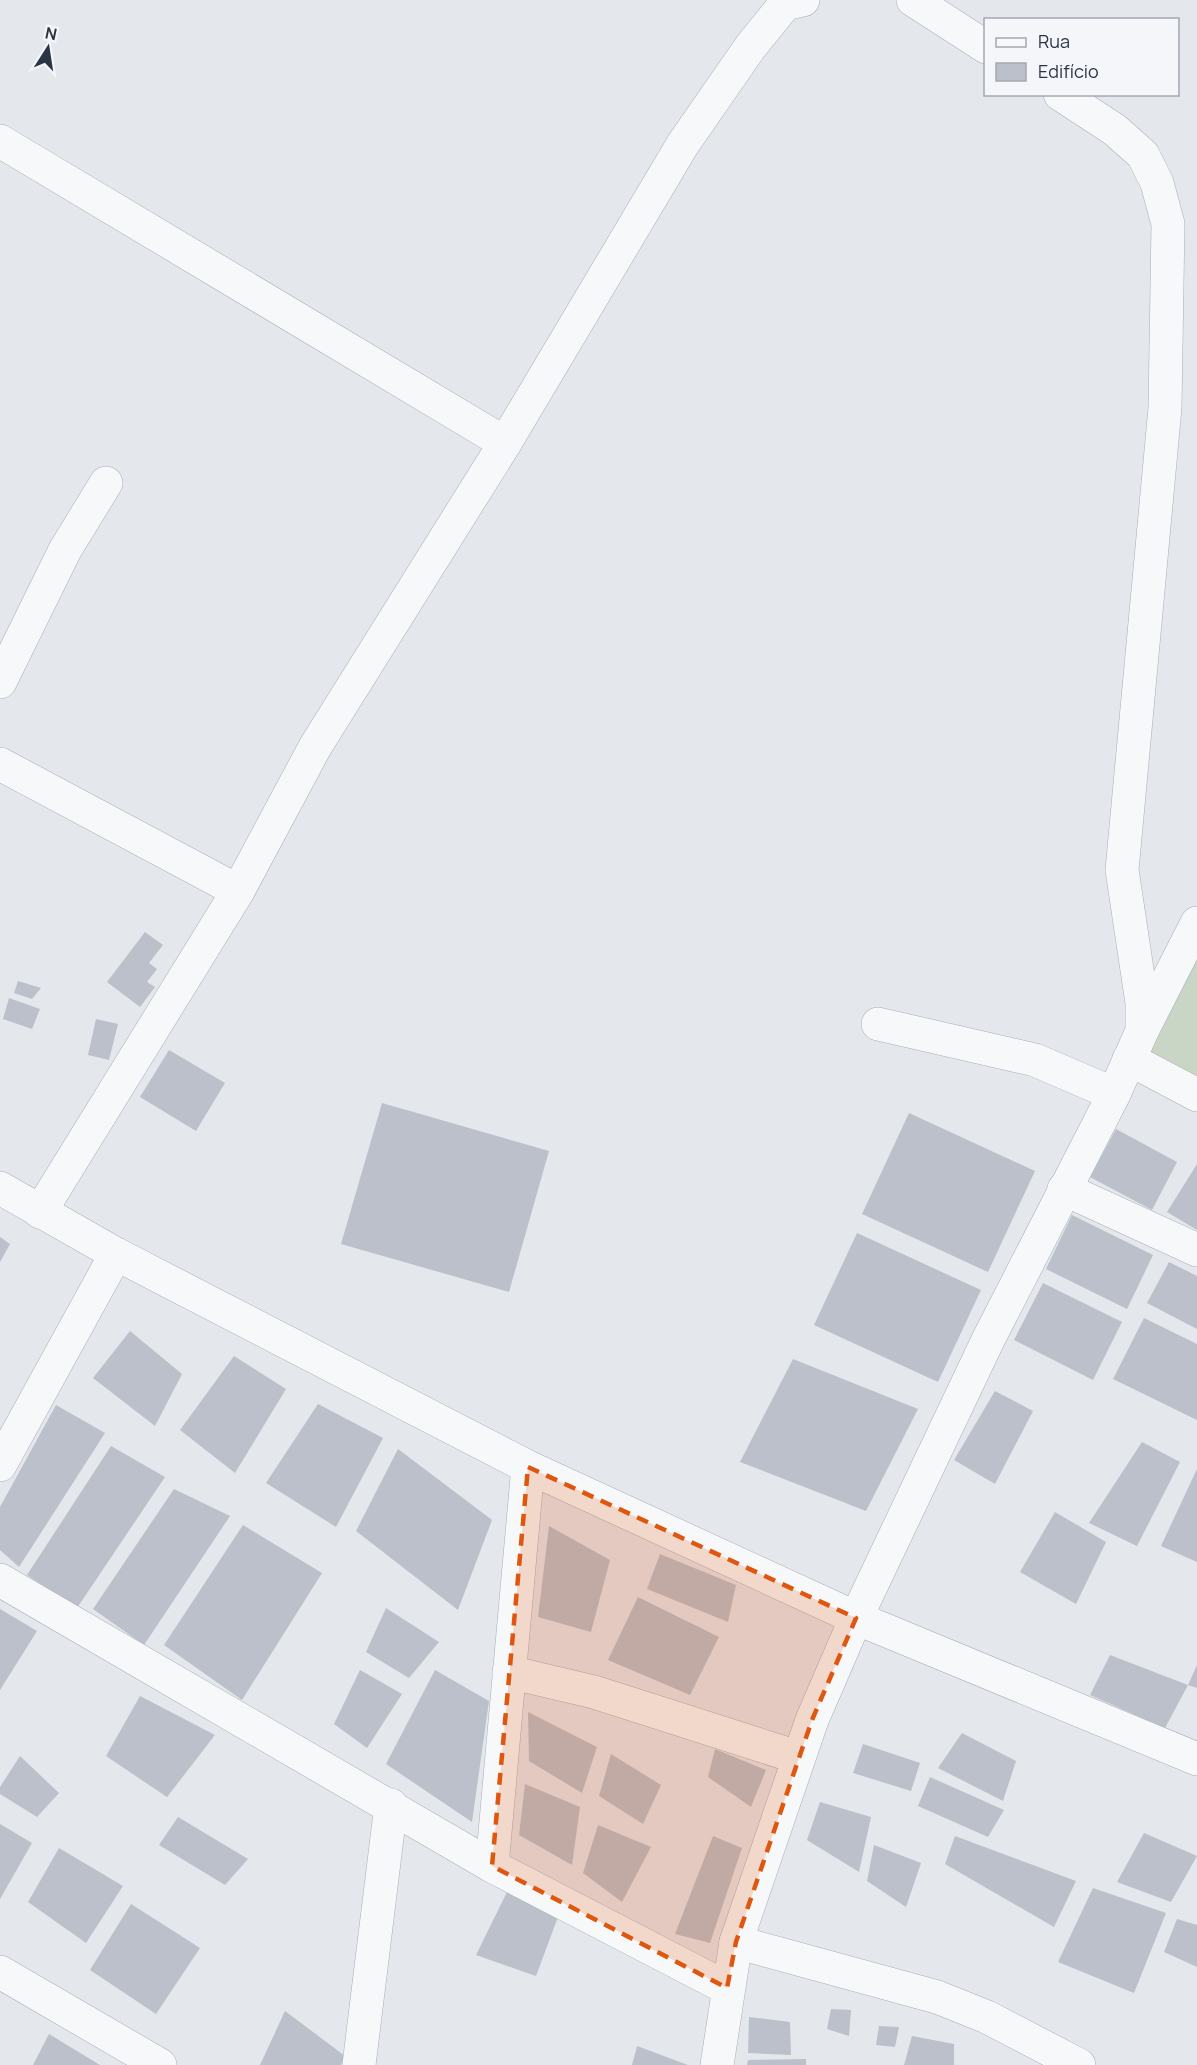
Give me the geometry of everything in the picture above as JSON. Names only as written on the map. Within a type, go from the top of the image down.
[{"type":"street","points":[[913,0],[984,46]]},
{"type":"street","points":[[40,1212],[238,891],[315,747],[505,443],[683,144],[751,46],[791,1]]},
{"type":"street","points":[[1063,96],[1115,130],[1143,155],[1157,183],[1168,224],[1165,408],[1122,870],[1142,1003],[1136,1045]]},
{"type":"street","points":[[0,141],[505,443]]},
{"type":"street","points":[[0,682],[65,550],[106,483]]},
{"type":"street","points":[[0,764],[238,891]]},
{"type":"street","points":[[717,2065],[736,1942],[797,1757],[856,1618],[1064,1189],[1114,1094],[1197,923]]},
{"type":"street","points":[[878,1024],[1035,1059],[1114,1094]]},
{"type":"street","points":[[1136,1045],[1197,1095]]},
{"type":"street","points":[[0,1188],[116,1254],[528,1467],[856,1618],[1197,1759]]},
{"type":"street","points":[[1064,1189],[1197,1250]]},
{"type":"street","points":[[0,1465],[116,1254]]},
{"type":"street","points":[[492,1866],[528,1467]]},
{"type":"street","points":[[0,1580],[391,1805],[492,1866],[728,1988]]},
{"type":"street","points":[[509,1672],[594,1692],[797,1757]]},
{"type":"street","points":[[359,2065],[391,1805]]},
{"type":"street","points":[[736,1942],[937,1997],[987,2018],[1079,2065]]},
{"type":"street","points":[[0,1972],[160,2065]]},
{"type":"highlighted area","points":[[528,1467],[856,1618],[812,1720],[736,1942],[727,1988],[492,1866]]},
{"type":"green space","points":[[1197,945],[1197,1076],[1145,1049]]},
{"type":"building","points":[[145,932],[163,945],[149,963],[157,969],[147,982],[155,987],[140,1007],[107,982]]},
{"type":"building","points":[[18,981],[41,988],[32,999],[14,993]]},
{"type":"building","points":[[9,998],[40,1009],[32,1029],[3,1019]]},
{"type":"building","points":[[96,1019],[118,1024],[109,1060],[88,1055]]},
{"type":"building","points":[[169,1050],[225,1083],[196,1131],[140,1097]]},
{"type":"building","points":[[382,1103],[549,1151],[509,1292],[341,1244]]},
{"type":"building","points":[[909,1113],[1035,1171],[988,1272],[862,1214]]},
{"type":"building","points":[[1116,1129],[1177,1162],[1152,1210],[1090,1177]]},
{"type":"building","points":[[1197,1164],[1197,1230],[1167,1212]]},
{"type":"building","points":[[1072,1215],[1153,1255],[1127,1309],[1046,1269]]},
{"type":"building","points":[[857,1233],[981,1290],[938,1382],[814,1325]]},
{"type":"building","points":[[0,1237],[10,1244],[0,1262]]},
{"type":"building","points":[[1169,1262],[1197,1276],[1197,1329],[1147,1303]]},
{"type":"building","points":[[1043,1283],[1122,1322],[1093,1380],[1014,1340]]},
{"type":"building","points":[[1144,1318],[1197,1344],[1197,1420],[1113,1379]]},
{"type":"building","points":[[130,1331],[182,1374],[155,1426],[93,1378]]},
{"type":"building","points":[[234,1356],[286,1389],[235,1473],[180,1430]]},
{"type":"building","points":[[793,1359],[918,1409],[866,1511],[740,1462]]},
{"type":"building","points":[[995,1391],[1033,1411],[995,1484],[954,1460]]},
{"type":"building","points":[[318,1404],[383,1438],[336,1527],[266,1483]]},
{"type":"building","points":[[56,1405],[105,1433],[19,1567],[0,1550],[0,1507]]},
{"type":"building","points":[[1142,1442],[1180,1462],[1137,1546],[1089,1523]]},
{"type":"building","points":[[111,1446],[165,1477],[77,1608],[27,1575]]},
{"type":"building","points":[[398,1449],[492,1520],[458,1610],[356,1531]]},
{"type":"building","points":[[1197,1469],[1197,1562],[1161,1546]]},
{"type":"building","points":[[174,1489],[230,1516],[144,1645],[93,1609]]},
{"type":"building","points":[[1055,1512],[1106,1542],[1076,1604],[1020,1572]]},
{"type":"building","points":[[243,1525],[322,1573],[242,1700],[164,1645]]},
{"type":"building","points":[[549,1526],[610,1560],[591,1632],[538,1617]]},
{"type":"building","points":[[660,1554],[736,1585],[728,1622],[647,1589]]},
{"type":"building","points":[[638,1597],[719,1637],[690,1695],[608,1660]]},
{"type":"building","points":[[386,1608],[439,1642],[409,1678],[366,1652]]},
{"type":"building","points":[[0,1609],[37,1631],[0,1690]]},
{"type":"building","points":[[1110,1655],[1188,1685],[1165,1728],[1090,1695]]},
{"type":"building","points":[[1197,1665],[1197,1688],[1188,1685]]},
{"type":"building","points":[[360,1670],[402,1694],[367,1748],[334,1724]]},
{"type":"building","points":[[435,1670],[489,1701],[472,1822],[386,1764]]},
{"type":"building","points":[[140,1696],[215,1735],[167,1797],[106,1756]]},
{"type":"building","points":[[528,1712],[597,1747],[582,1793],[529,1761]]},
{"type":"building","points":[[962,1733],[1016,1761],[1003,1801],[938,1768]]},
{"type":"building","points":[[863,1744],[920,1763],[911,1791],[853,1773]]},
{"type":"building","points":[[715,1749],[766,1770],[751,1807],[708,1777]]},
{"type":"building","points":[[611,1754],[661,1785],[643,1824],[599,1796]]},
{"type":"building","points":[[20,1756],[59,1793],[37,1817],[0,1794],[0,1787]]},
{"type":"building","points":[[930,1777],[1004,1810],[988,1837],[918,1806]]},
{"type":"building","points":[[525,1784],[580,1807],[572,1865],[519,1835]]},
{"type":"building","points":[[820,1802],[871,1817],[859,1872],[807,1840]]},
{"type":"building","points":[[178,1817],[248,1859],[225,1885],[159,1845]]},
{"type":"building","points":[[0,1824],[32,1843],[0,1899]]},
{"type":"building","points":[[598,1825],[651,1847],[622,1902],[583,1873]]},
{"type":"building","points":[[1144,1833],[1197,1856],[1171,1902],[1117,1882]]},
{"type":"building","points":[[713,1836],[742,1848],[710,1943],[675,1934]]},
{"type":"building","points":[[955,1836],[1076,1881],[1054,1927],[945,1864]]},
{"type":"building","points":[[874,1845],[921,1863],[906,1907],[867,1881]]},
{"type":"building","points":[[59,1848],[123,1886],[86,1943],[28,1902]]},
{"type":"building","points":[[1093,1888],[1166,1913],[1134,1993],[1058,1962]]},
{"type":"building","points":[[507,1892],[558,1917],[536,1976],[476,1955]]},
{"type":"building","points":[[131,1904],[200,1948],[156,2014],[90,1970]]},
{"type":"building","points":[[1177,1919],[1197,1925],[1197,1967],[1164,1952]]},
{"type":"building","points":[[831,2009],[851,2010],[849,2036],[827,2029]]},
{"type":"building","points":[[285,2011],[345,2056],[341,2065],[260,2065]]},
{"type":"building","points":[[749,2017],[790,2022],[791,2055],[748,2053]]},
{"type":"building","points":[[879,2026],[899,2027],[895,2047],[876,2045]]},
{"type":"building","points":[[49,2034],[100,2065],[33,2065]]},
{"type":"building","points":[[912,2036],[954,2044],[954,2065],[904,2065]]},
{"type":"building","points":[[637,2046],[688,2065],[632,2065]]},
{"type":"building","points":[[806,2059],[806,2065],[747,2065],[748,2060]]}]
